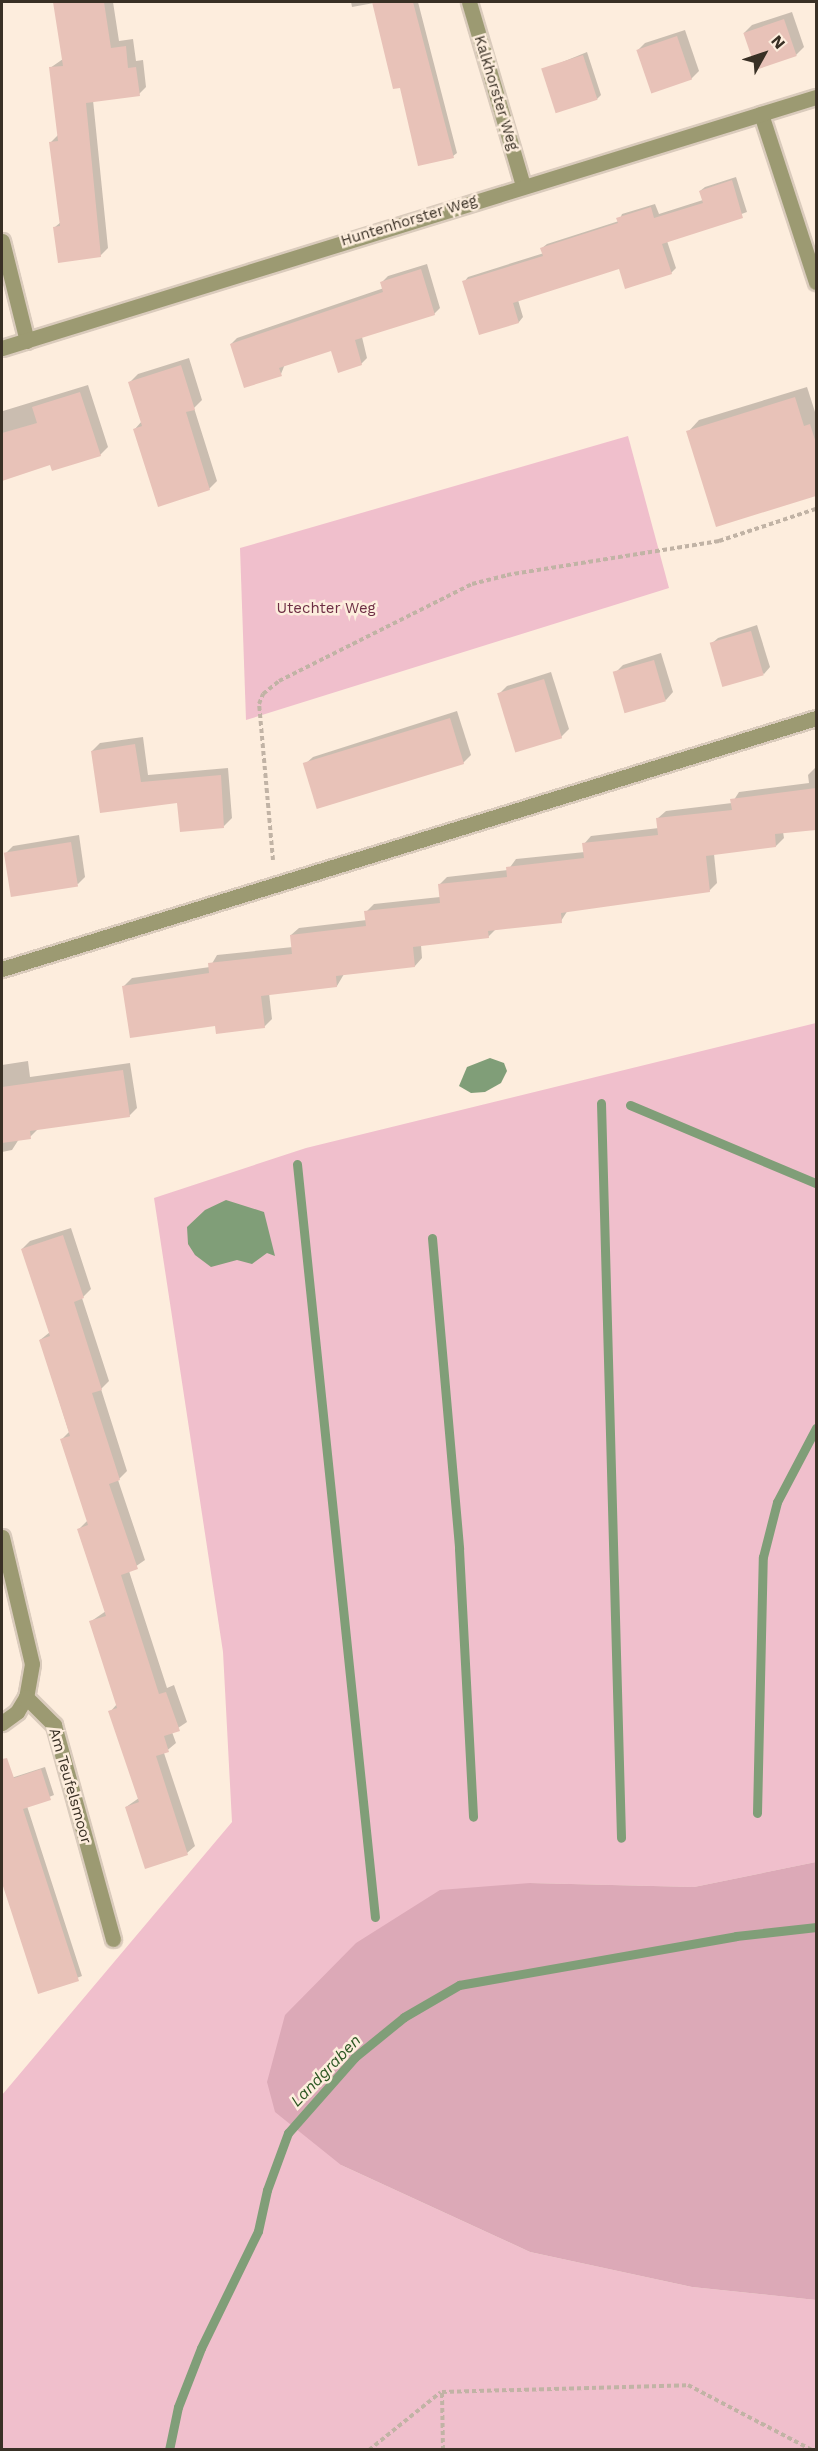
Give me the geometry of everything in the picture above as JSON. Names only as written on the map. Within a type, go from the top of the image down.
[{"type":"street","name":"Kalkhorster Weg","points":[[469,2],[524,185]]},
{"type":"street","name":"Huntenhorster Weg","points":[[2,348],[524,185],[816,97]]},
{"type":"street","points":[[761,114],[816,282]]},
{"type":"street","points":[[2,241],[27,341]]},
{"type":"street","points":[[2,969],[816,718]]},
{"type":"street","points":[[2,1537],[32,1664],[26,1697],[17,1712],[2,1723]]},
{"type":"street","name":"Am Teufelsmoor","points":[[26,1697],[54,1725],[113,1939]]},
{"type":"path","points":[[275,884],[259,704],[263,694],[279,681],[472,584],[507,575],[709,543],[816,509]]},
{"type":"path","points":[[369,2450],[442,2392],[688,2385],[812,2450]]},
{"type":"path","points":[[442,2392],[443,2450]]},
{"type":"green space","name":"Utechter Weg","points":[[628,436],[669,588],[246,720],[240,548]]},
{"type":"green space","points":[[816,1023],[816,1862],[694,1887],[530,1883],[341,2165],[530,2252],[692,2287],[816,2300],[816,2449],[2,2450],[2,2095],[232,1822],[223,1652],[154,1198],[306,1148]]},
{"type":"shaded area","points":[[490,1058],[504,1063],[507,1071],[501,1083],[485,1092],[471,1093],[459,1086],[467,1067]]},
{"type":"shaded area","points":[[226,1200],[264,1212],[275,1256],[267,1253],[252,1264],[237,1260],[211,1267],[195,1255],[188,1244],[187,1227],[205,1210]]},
{"type":"shaded area","points":[[816,1862],[816,2300],[692,2287],[530,2252],[341,2165],[275,2112],[267,2082],[285,2015],[356,1943],[440,1890],[530,1883],[694,1887]]},
{"type":"building","points":[[53,2],[104,2],[111,48],[126,46],[128,68],[136,67],[140,96],[86,103],[101,257],[58,263],[53,227],[60,226],[49,142],[58,141],[49,67],[63,66]]},
{"type":"building","points":[[372,2],[413,2],[454,158],[418,166],[400,88],[393,89]]},
{"type":"building","points":[[784,19],[797,56],[756,70],[743,33]]},
{"type":"building","points":[[677,36],[692,79],[651,93],[636,50]]},
{"type":"building","points":[[583,55],[598,100],[556,113],[541,69]]},
{"type":"building","points":[[732,180],[743,218],[662,244],[672,274],[625,289],[619,269],[513,303],[519,323],[479,335],[462,281],[543,256],[540,248],[618,223],[616,218],[651,207],[654,218],[703,203],[699,191]]},
{"type":"building","points":[[421,269],[435,315],[355,340],[362,365],[338,373],[331,351],[279,368],[282,376],[244,388],[230,344],[383,292],[380,282]]},
{"type":"building","points":[[181,365],[195,410],[186,412],[210,490],[158,507],[133,429],[142,426],[128,382]]},
{"type":"building","points":[[80,392],[101,456],[52,471],[50,465],[2,481],[2,433],[37,423],[32,407]]},
{"type":"building","points":[[795,397],[804,426],[810,424],[816,443],[816,496],[716,527],[686,431]]},
{"type":"building","points":[[751,631],[764,675],[722,687],[710,643]]},
{"type":"building","points":[[654,660],[666,701],[625,713],[613,672]]},
{"type":"building","points":[[544,679],[562,738],[515,753],[497,693]]},
{"type":"building","points":[[450,718],[464,764],[317,809],[303,763]]},
{"type":"building","points":[[135,744],[141,782],[221,775],[224,828],[180,832],[177,803],[100,813],[91,751]]},
{"type":"building","points":[[816,788],[816,830],[775,834],[776,847],[706,856],[710,892],[561,913],[562,923],[488,931],[489,938],[413,947],[415,967],[336,976],[337,987],[261,996],[265,1028],[216,1034],[215,1026],[130,1038],[122,986],[209,973],[208,963],[292,954],[290,935],[366,926],[364,911],[440,903],[438,884],[507,877],[506,867],[584,858],[582,843],[658,835],[656,818],[732,810],[730,799]]},
{"type":"building","points":[[71,842],[78,886],[11,897],[4,853]]},
{"type":"building","points":[[123,1070],[130,1117],[30,1131],[31,1139],[2,1143],[2,1087]]},
{"type":"building","points":[[63,1235],[84,1298],[74,1302],[102,1390],[92,1393],[120,1480],[109,1484],[138,1569],[121,1575],[159,1694],[166,1692],[180,1731],[164,1736],[169,1752],[156,1756],[188,1855],[145,1869],[125,1807],[139,1802],[108,1711],[117,1708],[89,1621],[106,1616],[77,1529],[88,1525],[60,1439],[70,1436],[39,1340],[50,1336],[21,1249]]},
{"type":"building","points":[[7,1758],[14,1778],[41,1769],[51,1800],[23,1809],[79,1981],[38,1994],[2,1883],[2,1759]]},
{"type":"waterway","points":[[601,1103],[621,1838]]},
{"type":"waterway","points":[[630,1105],[816,1183]]},
{"type":"waterway","points":[[297,1164],[375,1917]]},
{"type":"waterway","points":[[432,1238],[459,1549],[473,1817]]},
{"type":"waterway","points":[[757,1813],[763,1557],[777,1502],[816,1428]]},
{"type":"waterway","name":"Landgraben","points":[[169,2450],[178,2407],[201,2348],[258,2231],[267,2190],[288,2133],[355,2057],[404,2017],[459,1985],[736,1936],[816,1927]]}]
